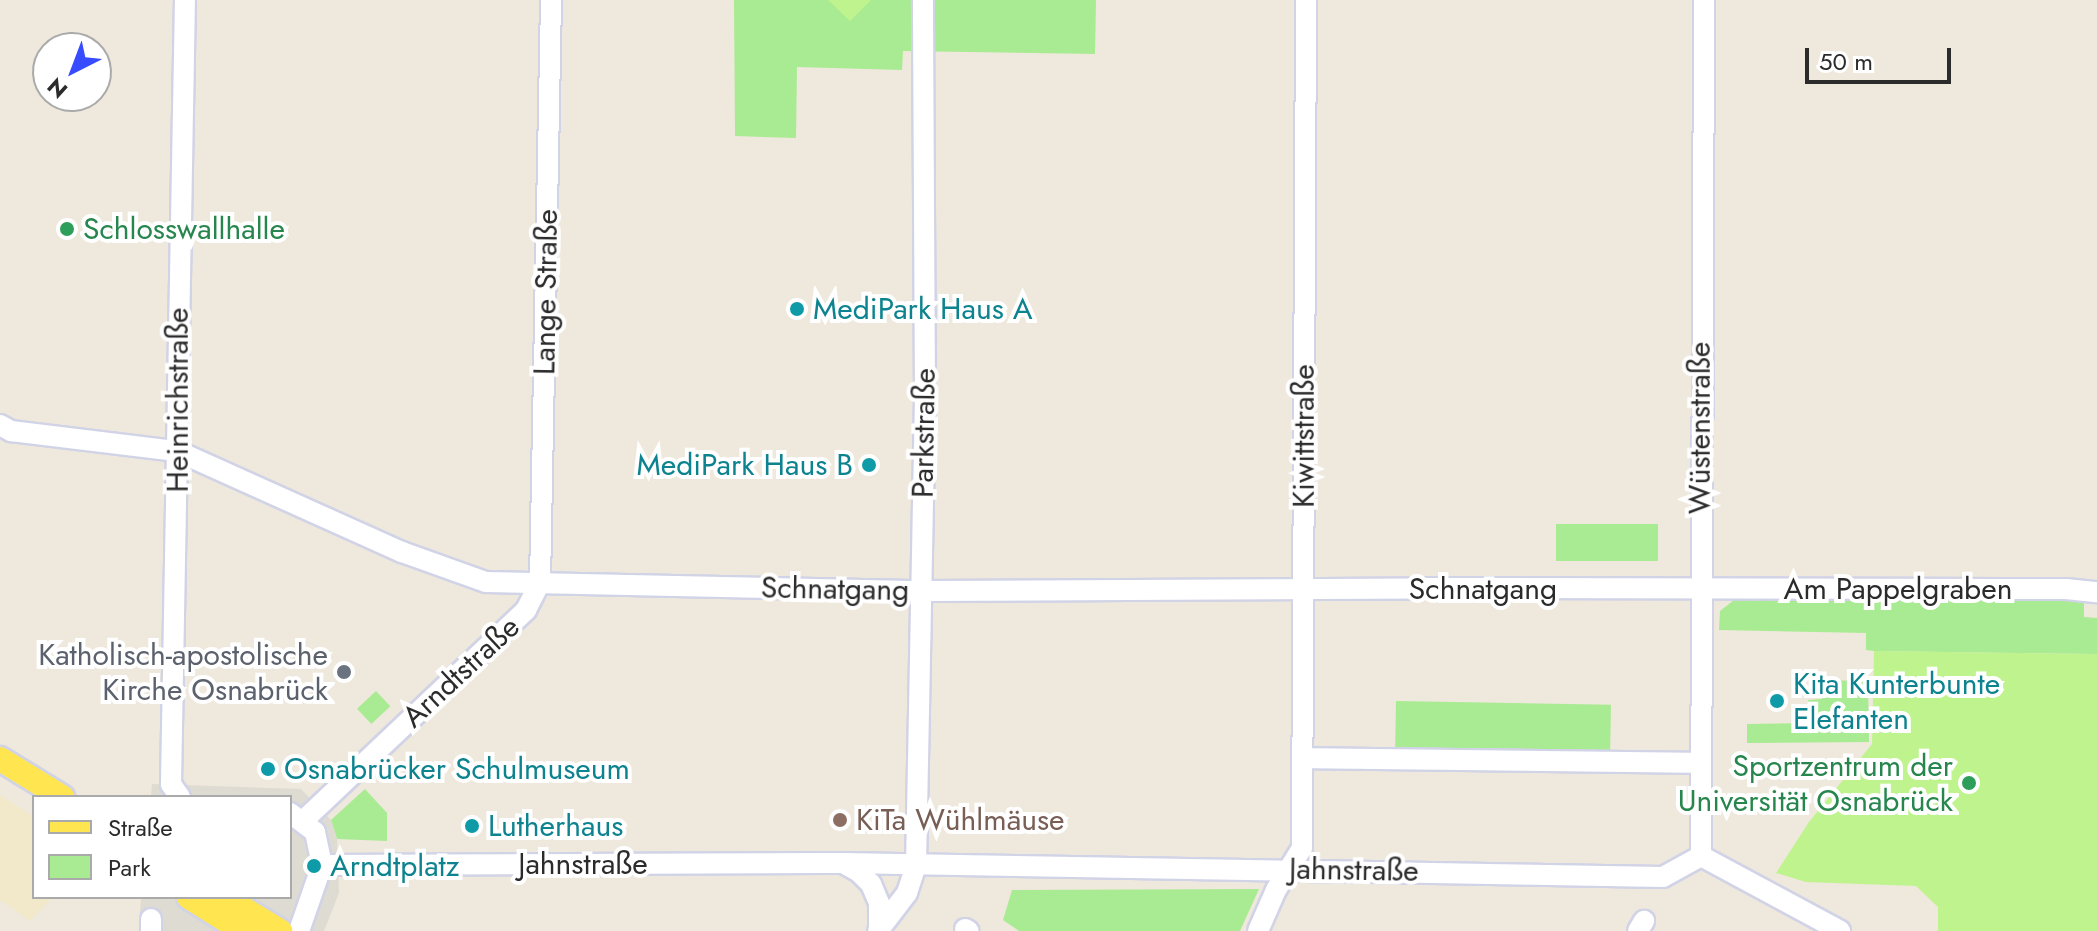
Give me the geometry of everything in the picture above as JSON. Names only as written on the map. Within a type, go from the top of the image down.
[{"type":"main road","points":[[0,759],[59,795]]},
{"type":"main road","points":[[0,778],[32,798]]},
{"type":"main road","points":[[192,899],[243,931]]},
{"type":"main road","points":[[227,899],[280,931]]},
{"type":"street","name":"Heinrichstraße","points":[[179,795],[171,784],[185,0]]},
{"type":"street","name":"Lange Straße","points":[[540,583],[551,0]]},
{"type":"street","name":"Parkstraße","points":[[916,866],[923,591],[923,0]]},
{"type":"street","name":"Kiwittstraße","points":[[1258,931],[1276,890],[1292,869],[1302,848],[1306,0]]},
{"type":"street","name":"Wüstenstraße","points":[[1701,856],[1699,589],[1704,0]]},
{"type":"street","name":"Schnatgang","points":[[0,425],[11,431],[177,451],[402,552],[486,582],[923,591],[1699,589]]},
{"type":"street","name":"Arndtstraße","points":[[297,816],[526,610],[540,583]]},
{"type":"street","name":"Am Pappelgraben","points":[[1699,589],[2066,589],[2097,592]]},
{"type":"street","points":[[1303,758],[1700,763]]},
{"type":"street","points":[[297,816],[315,832],[322,865],[299,931]]},
{"type":"street","points":[[1701,856],[1840,931]]},
{"type":"street","name":"Jahnstraße","points":[[322,865],[843,863],[1663,877],[1701,856]]},
{"type":"street","points":[[843,863],[871,884],[879,903],[879,930]]},
{"type":"street","points":[[879,930],[907,893],[916,866]]},
{"type":"shaded area","name":"Arndtplatz","points":[[152,784],[301,789],[331,820],[337,839],[339,893],[324,931],[139,931],[141,899],[292,899],[292,795],[151,795]]},
{"type":"shaded area","points":[[0,795],[32,816],[32,899],[51,899],[30,921],[0,900]]},
{"type":"green space","points":[[734,0],[1096,0],[1095,54],[903,51],[902,70],[797,67],[796,138],[735,136]]},
{"type":"green space","points":[[828,0],[871,0],[850,21]]},
{"type":"green space","points":[[1556,524],[1658,524],[1658,561],[1556,561]]},
{"type":"green space","points":[[2066,598],[2084,602],[2084,617],[2097,618],[2097,654],[1874,651],[1866,650],[1866,633],[1719,630],[1720,611],[1734,600]]},
{"type":"green space","name":"Sportzentrum der Universität Osnabrück","points":[[1874,651],[2097,654],[2097,931],[1938,931],[1938,907],[1916,886],[1806,882],[1776,873],[1809,822],[1872,744]]},
{"type":"green space","points":[[1868,680],[1869,742],[1747,743],[1747,724],[1812,723],[1808,700],[1822,699],[1822,681]]},
{"type":"green space","points":[[376,691],[390,706],[371,724],[357,709]]},
{"type":"green space","points":[[1396,701],[1611,705],[1610,755],[1395,751]]},
{"type":"green space","points":[[365,789],[387,813],[387,841],[337,839],[331,820]]},
{"type":"green space","points":[[1259,889],[1240,931],[1019,931],[1003,920],[1012,890]]},
{"type":"place","name":"Schlosswallhalle","points":[[67,229]]},
{"type":"place","name":"MediPark Haus A","points":[[797,309]]},
{"type":"place","name":"MediPark Haus B","points":[[869,465]]},
{"type":"place","name":"Katholisch-apostolische Kirche Osnabrück","points":[[344,672]]},
{"type":"place","name":"Kita Kunterbunte Elefanten","points":[[1777,701]]},
{"type":"place","name":"Osnabrücker Schulmuseum","points":[[268,769]]},
{"type":"place","name":"Sportzentrum der Universität Osnabrück","points":[[1969,783]]},
{"type":"place","name":"KiTa Wühlmäuse","points":[[840,820]]},
{"type":"place","name":"Lutherhaus","points":[[472,826]]},
{"type":"place","name":"Arndtplatz","points":[[314,866]]}]
